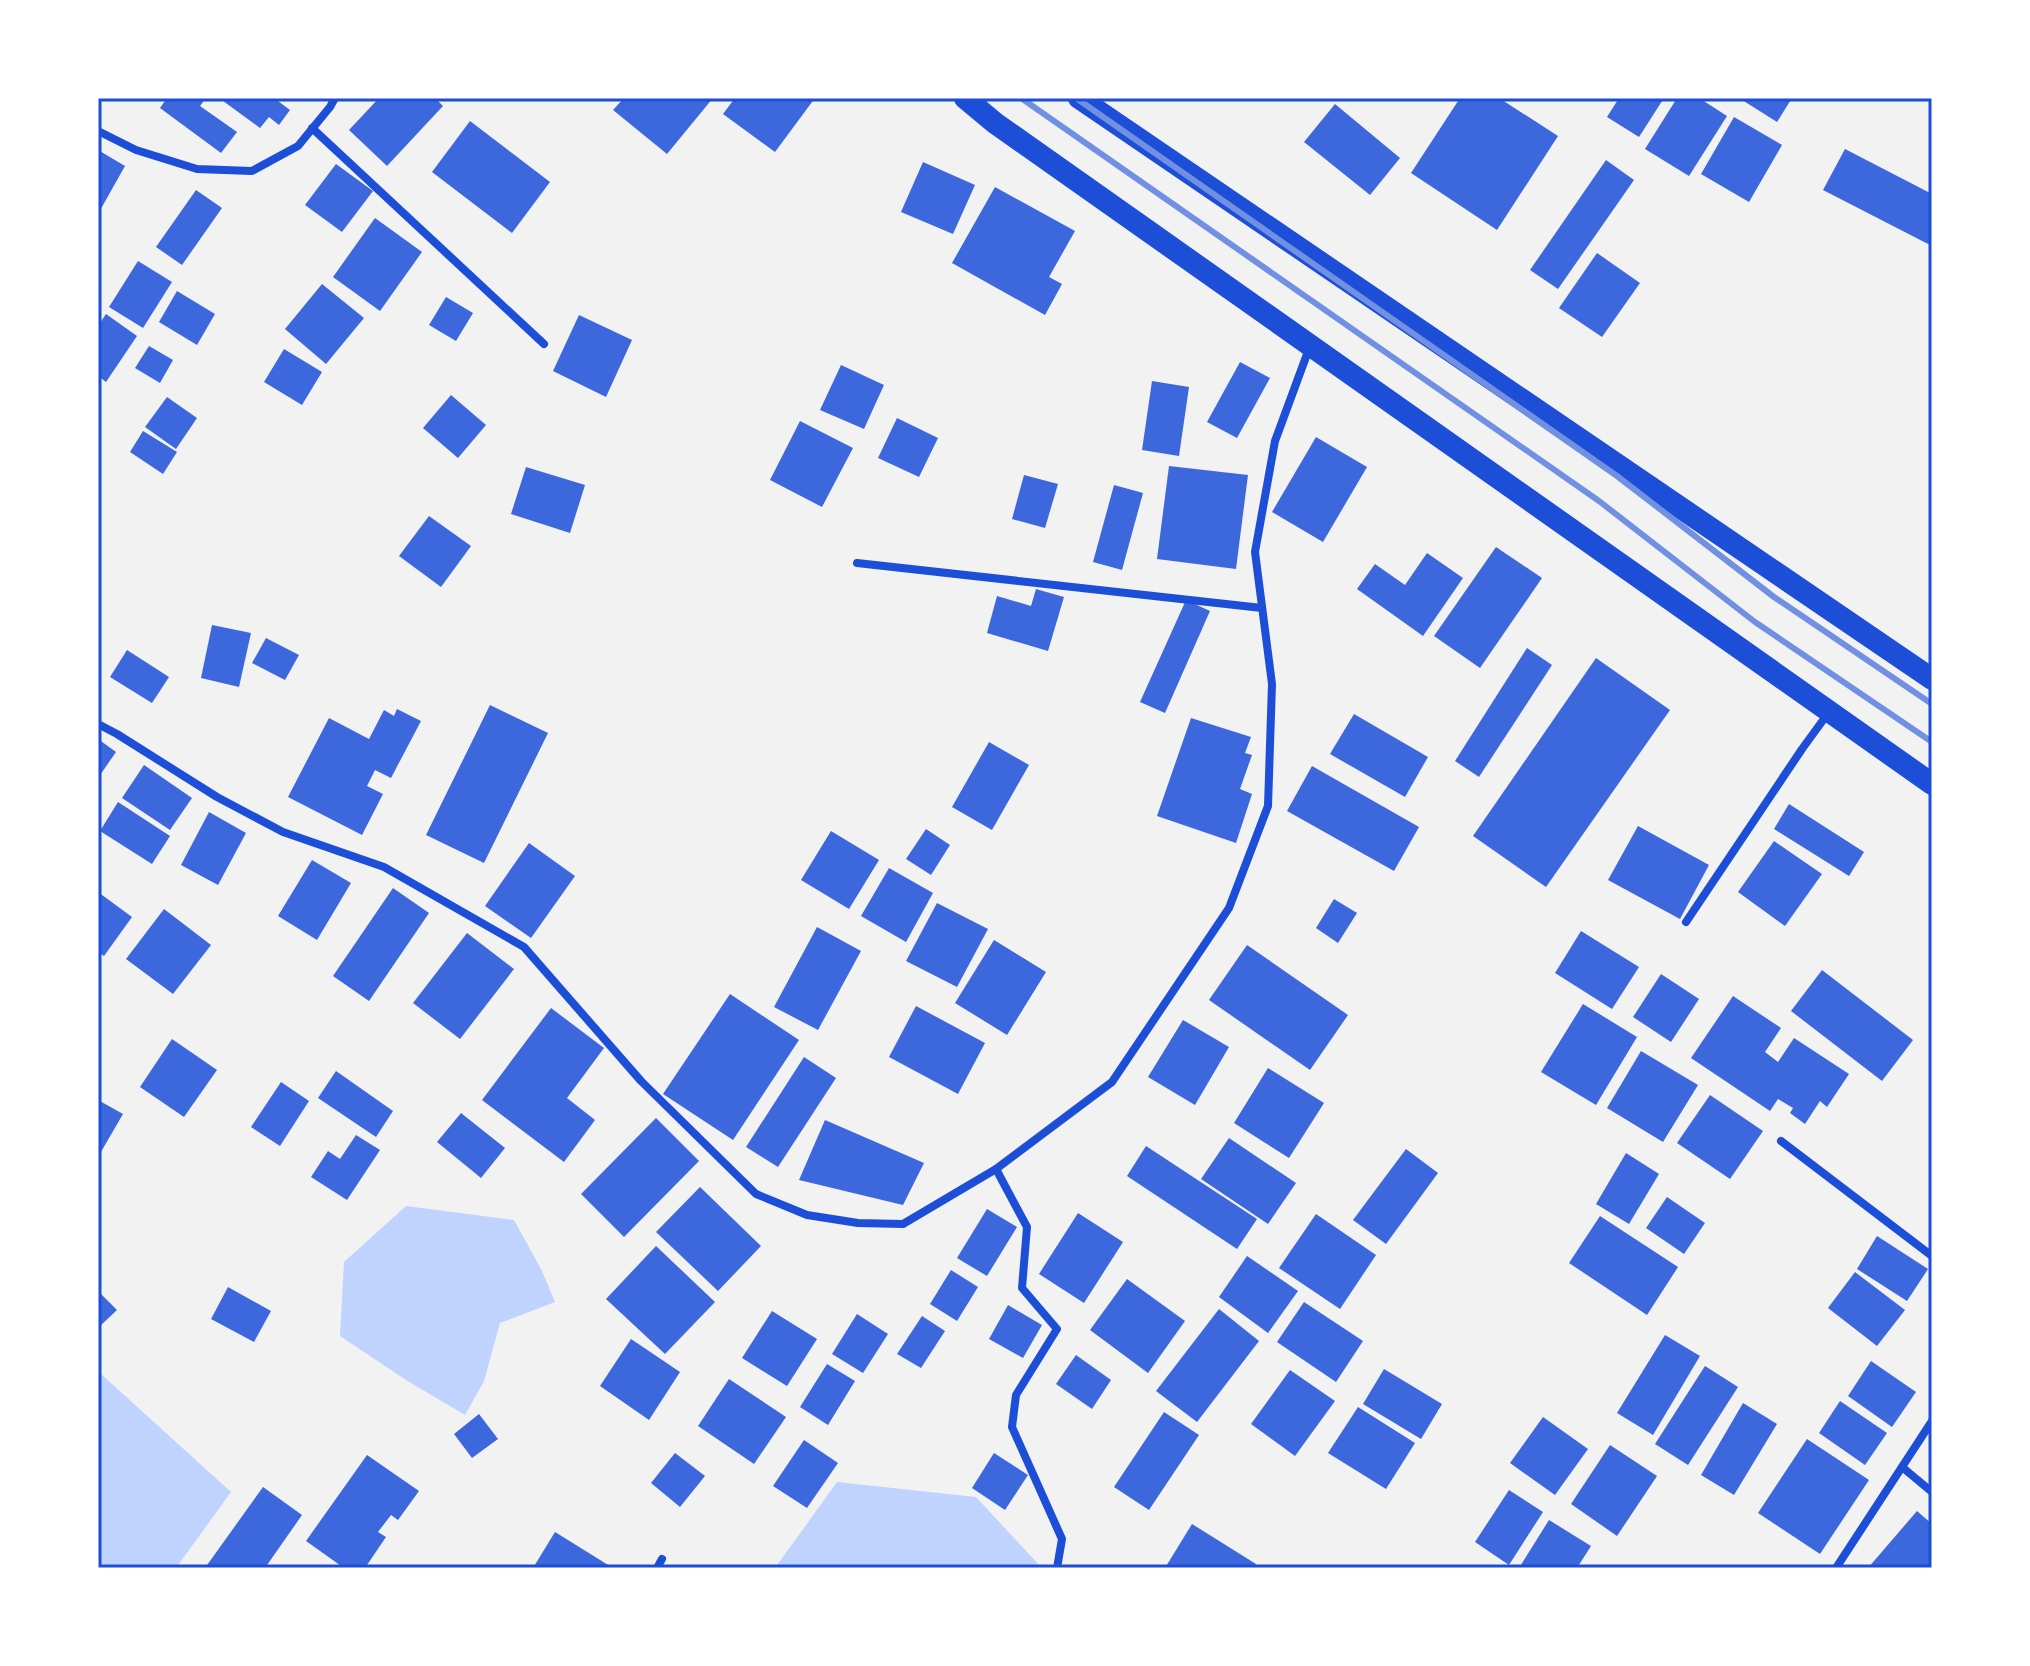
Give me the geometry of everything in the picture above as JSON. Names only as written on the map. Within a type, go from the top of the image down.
[{"type":"highway","points":[[965,98],[995,123],[1932,784]]},
{"type":"highway","points":[[1079,98],[1932,679]]},
{"type":"street","points":[[98,131],[136,150],[197,169],[252,171],[298,146],[335,98]]},
{"type":"street","points":[[312,128],[544,344]]},
{"type":"street","points":[[98,724],[217,797],[283,832],[384,867],[524,947],[641,1081],[756,1194],[807,1215],[858,1223],[903,1224],[996,1169],[1112,1082],[1229,908],[1268,806],[1272,684],[1255,552],[1275,441],[1310,345]]},
{"type":"street","points":[[857,563],[1262,608]]},
{"type":"street","points":[[1686,922],[1830,712]]},
{"type":"street","points":[[1781,1141],[1932,1256]]},
{"type":"street","points":[[996,1169],[1027,1227],[1022,1288],[1057,1329],[1016,1395],[1012,1427],[1062,1539],[1057,1568]]},
{"type":"street","points":[[1836,1568],[1932,1421]]},
{"type":"street","points":[[1902,1467],[1932,1492]]},
{"type":"water","points":[[406,1206],[514,1220],[555,1302],[500,1323],[484,1381],[465,1415],[340,1336],[344,1262]]},
{"type":"water","points":[[98,1373],[231,1492],[176,1568],[98,1568]]},
{"type":"water","points":[[837,1482],[976,1497],[1042,1568],[775,1568]]},
{"type":"building","points":[[167,98],[206,98],[200,106],[237,132],[221,153],[160,108]]},
{"type":"building","points":[[219,98],[274,98],[290,110],[279,125],[269,117],[260,128]]},
{"type":"building","points":[[379,98],[435,98],[443,106],[387,166],[349,130]]},
{"type":"building","points":[[624,98],[713,98],[667,154],[613,110]]},
{"type":"building","points":[[735,98],[815,98],[775,152],[723,114]]},
{"type":"building","points":[[1460,98],[1499,98],[1558,136],[1497,230],[1411,173]]},
{"type":"building","points":[[1619,98],[1664,98],[1639,137],[1607,117]]},
{"type":"building","points":[[1677,98],[1699,98],[1727,116],[1689,176],[1645,149]]},
{"type":"building","points":[[1739,98],[1792,98],[1777,122]]},
{"type":"building","points":[[1335,104],[1400,158],[1370,195],[1304,142]]},
{"type":"building","points":[[1734,117],[1782,145],[1749,202],[1701,174]]},
{"type":"building","points":[[470,121],[550,182],[512,233],[432,172]]},
{"type":"building","points":[[1845,149],[1932,194],[1930,245],[1823,190]]},
{"type":"building","points":[[98,150],[125,166],[98,214]]},
{"type":"building","points":[[1606,160],[1634,180],[1558,289],[1530,270]]},
{"type":"building","points":[[923,162],[975,185],[953,234],[901,212]]},
{"type":"building","points":[[336,164],[373,191],[342,232],[305,205]]},
{"type":"building","points":[[995,187],[1075,231],[1049,277],[1062,284],[1045,315],[952,263]]},
{"type":"building","points":[[196,190],[222,208],[182,265],[156,247]]},
{"type":"building","points":[[375,218],[422,252],[380,311],[333,277]]},
{"type":"building","points":[[1597,253],[1640,283],[1602,337],[1559,308]]},
{"type":"building","points":[[138,261],[172,282],[143,328],[109,307]]},
{"type":"building","points":[[322,284],[364,318],[326,364],[285,329]]},
{"type":"building","points":[[177,291],[215,314],[197,345],[159,322]]},
{"type":"building","points":[[446,297],[473,313],[456,341],[429,325]]},
{"type":"building","points":[[106,314],[137,336],[106,382],[98,376],[98,326]]},
{"type":"building","points":[[579,315],[632,340],[606,397],[553,371]]},
{"type":"building","points":[[149,346],[173,360],[160,383],[135,368]]},
{"type":"building","points":[[284,349],[322,372],[302,405],[264,382]]},
{"type":"building","points":[[1240,362],[1270,378],[1237,438],[1207,422]]},
{"type":"building","points":[[841,365],[884,385],[864,429],[820,410]]},
{"type":"building","points":[[1152,381],[1189,387],[1179,456],[1142,450]]},
{"type":"building","points":[[451,395],[486,425],[458,458],[423,428]]},
{"type":"building","points":[[167,397],[197,418],[176,449],[145,427]]},
{"type":"building","points":[[897,418],[938,438],[919,477],[878,458]]},
{"type":"building","points":[[800,421],[853,448],[822,507],[770,480]]},
{"type":"building","points":[[143,431],[177,452],[163,474],[130,452]]},
{"type":"building","points":[[1316,437],[1367,467],[1323,542],[1272,512]]},
{"type":"building","points":[[1169,466],[1248,475],[1236,569],[1157,559]]},
{"type":"building","points":[[526,467],[585,485],[570,533],[511,514]]},
{"type":"building","points":[[1024,475],[1058,484],[1045,528],[1012,519]]},
{"type":"building","points":[[1114,485],[1143,493],[1122,570],[1093,562]]},
{"type":"building","points":[[429,516],[471,546],[441,587],[399,556]]},
{"type":"building","points":[[1496,547],[1542,578],[1480,668],[1434,636]]},
{"type":"building","points":[[1427,553],[1463,578],[1423,636],[1357,589],[1375,564],[1405,585]]},
{"type":"building","points":[[1036,589],[1064,597],[1048,651],[987,633],[997,596],[1031,606]]},
{"type":"building","points":[[1186,600],[1210,611],[1165,713],[1140,702]]},
{"type":"building","points":[[212,625],[251,633],[239,687],[201,678]]},
{"type":"building","points":[[266,638],[299,655],[285,680],[252,663]]},
{"type":"building","points":[[1527,648],[1552,665],[1479,777],[1455,761]]},
{"type":"building","points":[[127,650],[169,677],[152,703],[110,677]]},
{"type":"building","points":[[1596,658],[1670,710],[1546,887],[1473,836]]},
{"type":"building","points":[[490,705],[548,733],[484,863],[426,835]]},
{"type":"building","points":[[397,709],[421,721],[391,778],[375,770],[367,786],[383,794],[362,835],[288,797],[329,718],[369,739],[384,710],[394,716]]},
{"type":"building","points":[[1354,714],[1428,757],[1405,797],[1330,754]]},
{"type":"building","points":[[1191,718],[1251,737],[1245,753],[1252,755],[1240,789],[1252,794],[1236,843],[1157,816]]},
{"type":"building","points":[[98,739],[116,752],[98,778]]},
{"type":"building","points":[[989,742],[1029,765],[992,830],[952,807]]},
{"type":"building","points":[[144,765],[192,798],[170,830],[122,798]]},
{"type":"building","points":[[1312,766],[1419,827],[1394,871],[1287,811]]},
{"type":"building","points":[[118,802],[170,836],[152,864],[100,831]]},
{"type":"building","points":[[1789,804],[1864,852],[1849,876],[1774,829]]},
{"type":"building","points":[[209,812],[246,833],[218,885],[181,865]]},
{"type":"building","points":[[1638,826],[1709,865],[1680,919],[1608,880]]},
{"type":"building","points":[[926,829],[950,845],[931,875],[906,859]]},
{"type":"building","points":[[831,831],[879,860],[849,909],[801,880]]},
{"type":"building","points":[[1774,841],[1822,874],[1785,926],[1738,892]]},
{"type":"building","points":[[529,843],[575,876],[531,938],[485,906]]},
{"type":"building","points":[[312,860],[351,883],[317,940],[278,916]]},
{"type":"building","points":[[889,868],[933,893],[906,942],[861,916]]},
{"type":"building","points":[[393,888],[429,913],[369,1001],[333,976]]},
{"type":"building","points":[[98,892],[132,917],[104,956],[98,952]]},
{"type":"building","points":[[1334,899],[1357,913],[1338,943],[1316,928]]},
{"type":"building","points":[[937,903],[988,929],[957,987],[906,961]]},
{"type":"building","points":[[164,909],[211,945],[173,994],[126,959]]},
{"type":"building","points":[[817,927],[861,951],[818,1030],[774,1007]]},
{"type":"building","points":[[1581,931],[1639,967],[1612,1009],[1555,973]]},
{"type":"building","points":[[467,933],[514,969],[460,1039],[413,1003]]},
{"type":"building","points":[[994,940],[1046,972],[1007,1035],[955,1003]]},
{"type":"building","points":[[1247,945],[1348,1015],[1310,1070],[1209,1000]]},
{"type":"building","points":[[1822,970],[1913,1040],[1882,1081],[1791,1011]]},
{"type":"building","points":[[1661,974],[1699,999],[1671,1042],[1633,1017]]},
{"type":"building","points":[[730,994],[799,1040],[733,1140],[663,1094]]},
{"type":"building","points":[[1733,996],[1781,1028],[1765,1052],[1778,1062],[1794,1038],[1849,1074],[1827,1107],[1820,1101],[1805,1124],[1790,1113],[1793,1108],[1778,1099],[1770,1111],[1691,1058]]},
{"type":"building","points":[[1583,1004],[1637,1037],[1596,1105],[1541,1072]]},
{"type":"building","points":[[916,1006],[985,1043],[958,1094],[889,1057]]},
{"type":"building","points":[[551,1008],[604,1048],[567,1098],[595,1120],[564,1162],[482,1100]]},
{"type":"building","points":[[1183,1020],[1229,1047],[1195,1105],[1148,1077]]},
{"type":"building","points":[[172,1039],[217,1070],[184,1117],[140,1087]]},
{"type":"building","points":[[1641,1051],[1698,1085],[1663,1142],[1607,1108]]},
{"type":"building","points":[[804,1057],[836,1078],[778,1167],[746,1147]]},
{"type":"building","points":[[1268,1068],[1324,1103],[1289,1158],[1234,1123]]},
{"type":"building","points":[[336,1071],[393,1111],[376,1137],[318,1098]]},
{"type":"building","points":[[281,1082],[309,1101],[280,1146],[251,1127]]},
{"type":"building","points":[[1710,1095],[1763,1131],[1730,1179],[1677,1143]]},
{"type":"building","points":[[98,1100],[123,1114],[98,1157]]},
{"type":"building","points":[[461,1113],[505,1148],[481,1178],[437,1142]]},
{"type":"building","points":[[656,1118],[699,1161],[624,1237],[581,1194]]},
{"type":"building","points":[[825,1120],[924,1163],[903,1205],[799,1180]]},
{"type":"building","points":[[356,1135],[380,1150],[347,1200],[311,1177],[328,1151],[340,1159]]},
{"type":"building","points":[[1229,1138],[1296,1183],[1268,1224],[1201,1179]]},
{"type":"building","points":[[1146,1146],[1257,1219],[1237,1249],[1127,1176]]},
{"type":"building","points":[[1406,1149],[1438,1173],[1386,1244],[1353,1220]]},
{"type":"building","points":[[1626,1153],[1659,1174],[1629,1224],[1596,1204]]},
{"type":"building","points":[[700,1187],[761,1246],[718,1291],[656,1232]]},
{"type":"building","points":[[1667,1197],[1705,1223],[1684,1254],[1646,1228]]},
{"type":"building","points":[[987,1209],[1017,1227],[987,1276],[957,1258]]},
{"type":"building","points":[[1078,1213],[1123,1242],[1084,1303],[1039,1274]]},
{"type":"building","points":[[1316,1214],[1376,1255],[1340,1309],[1279,1268]]},
{"type":"building","points":[[1600,1216],[1678,1267],[1647,1315],[1569,1263]]},
{"type":"building","points":[[1877,1236],[1928,1269],[1907,1301],[1857,1269]]},
{"type":"building","points":[[656,1246],[715,1302],[665,1354],[606,1299]]},
{"type":"building","points":[[1247,1256],[1298,1291],[1268,1333],[1219,1297]]},
{"type":"building","points":[[951,1270],[978,1287],[957,1321],[930,1304]]},
{"type":"building","points":[[1855,1272],[1905,1310],[1877,1346],[1828,1308]]},
{"type":"building","points":[[1127,1279],[1185,1321],[1148,1373],[1090,1330]]},
{"type":"building","points":[[228,1287],[271,1311],[254,1342],[211,1319]]},
{"type":"building","points":[[98,1291],[117,1310],[98,1328]]},
{"type":"building","points":[[1304,1302],[1363,1341],[1336,1382],[1277,1342]]},
{"type":"building","points":[[1008,1305],[1042,1325],[1023,1358],[989,1339]]},
{"type":"building","points":[[1219,1309],[1259,1341],[1197,1422],[1156,1391]]},
{"type":"building","points":[[772,1311],[817,1339],[787,1386],[742,1358]]},
{"type":"building","points":[[857,1314],[888,1334],[863,1373],[832,1354]]},
{"type":"building","points":[[922,1316],[945,1331],[921,1368],[897,1354]]},
{"type":"building","points":[[1665,1335],[1700,1356],[1653,1435],[1617,1413]]},
{"type":"building","points":[[631,1339],[680,1372],[649,1420],[600,1386]]},
{"type":"building","points":[[1076,1355],[1111,1380],[1092,1409],[1056,1384]]},
{"type":"building","points":[[1871,1361],[1916,1392],[1892,1427],[1848,1396]]},
{"type":"building","points":[[827,1364],[855,1381],[828,1425],[800,1407]]},
{"type":"building","points":[[1705,1366],[1738,1387],[1688,1465],[1655,1444]]},
{"type":"building","points":[[1384,1369],[1442,1404],[1421,1439],[1363,1404]]},
{"type":"building","points":[[1290,1370],[1335,1401],[1295,1456],[1251,1424]]},
{"type":"building","points":[[729,1379],[786,1417],[754,1464],[698,1426]]},
{"type":"building","points":[[1840,1401],[1887,1433],[1865,1465],[1819,1433]]},
{"type":"building","points":[[1743,1403],[1777,1424],[1734,1495],[1701,1475]]},
{"type":"building","points":[[1358,1407],[1415,1443],[1386,1489],[1328,1453]]},
{"type":"building","points":[[1164,1412],[1199,1435],[1149,1510],[1114,1487]]},
{"type":"building","points":[[479,1414],[498,1439],[472,1458],[454,1434]]},
{"type":"building","points":[[1543,1417],[1588,1449],[1555,1495],[1510,1463]]},
{"type":"building","points":[[1807,1439],[1869,1480],[1820,1554],[1758,1513]]},
{"type":"building","points":[[804,1440],[838,1463],[807,1508],[773,1486]]},
{"type":"building","points":[[1610,1445],[1657,1476],[1617,1536],[1571,1504]]},
{"type":"building","points":[[675,1453],[705,1476],[680,1507],[651,1483]]},
{"type":"building","points":[[994,1453],[1028,1475],[1005,1510],[972,1488]]},
{"type":"building","points":[[367,1455],[419,1491],[398,1520],[391,1515],[378,1532],[386,1537],[365,1568],[344,1568],[306,1541]]},
{"type":"building","points":[[263,1487],[302,1515],[265,1568],[205,1568]]},
{"type":"building","points":[[1509,1490],[1543,1512],[1509,1565],[1475,1542]]},
{"type":"building","points":[[1917,1511],[1932,1524],[1932,1568],[1868,1568]]},
{"type":"building","points":[[1549,1520],[1591,1546],[1577,1568],[1519,1568]]},
{"type":"building","points":[[1192,1524],[1256,1564],[1253,1568],[1165,1568]]},
{"type":"building","points":[[555,1532],[613,1568],[533,1568]]},
{"type":"railway","points":[[1021,98],[1599,501],[1755,622],[1932,742]]},
{"type":"railway","points":[[1076,98],[1617,476],[1774,597],[1932,704]]}]
